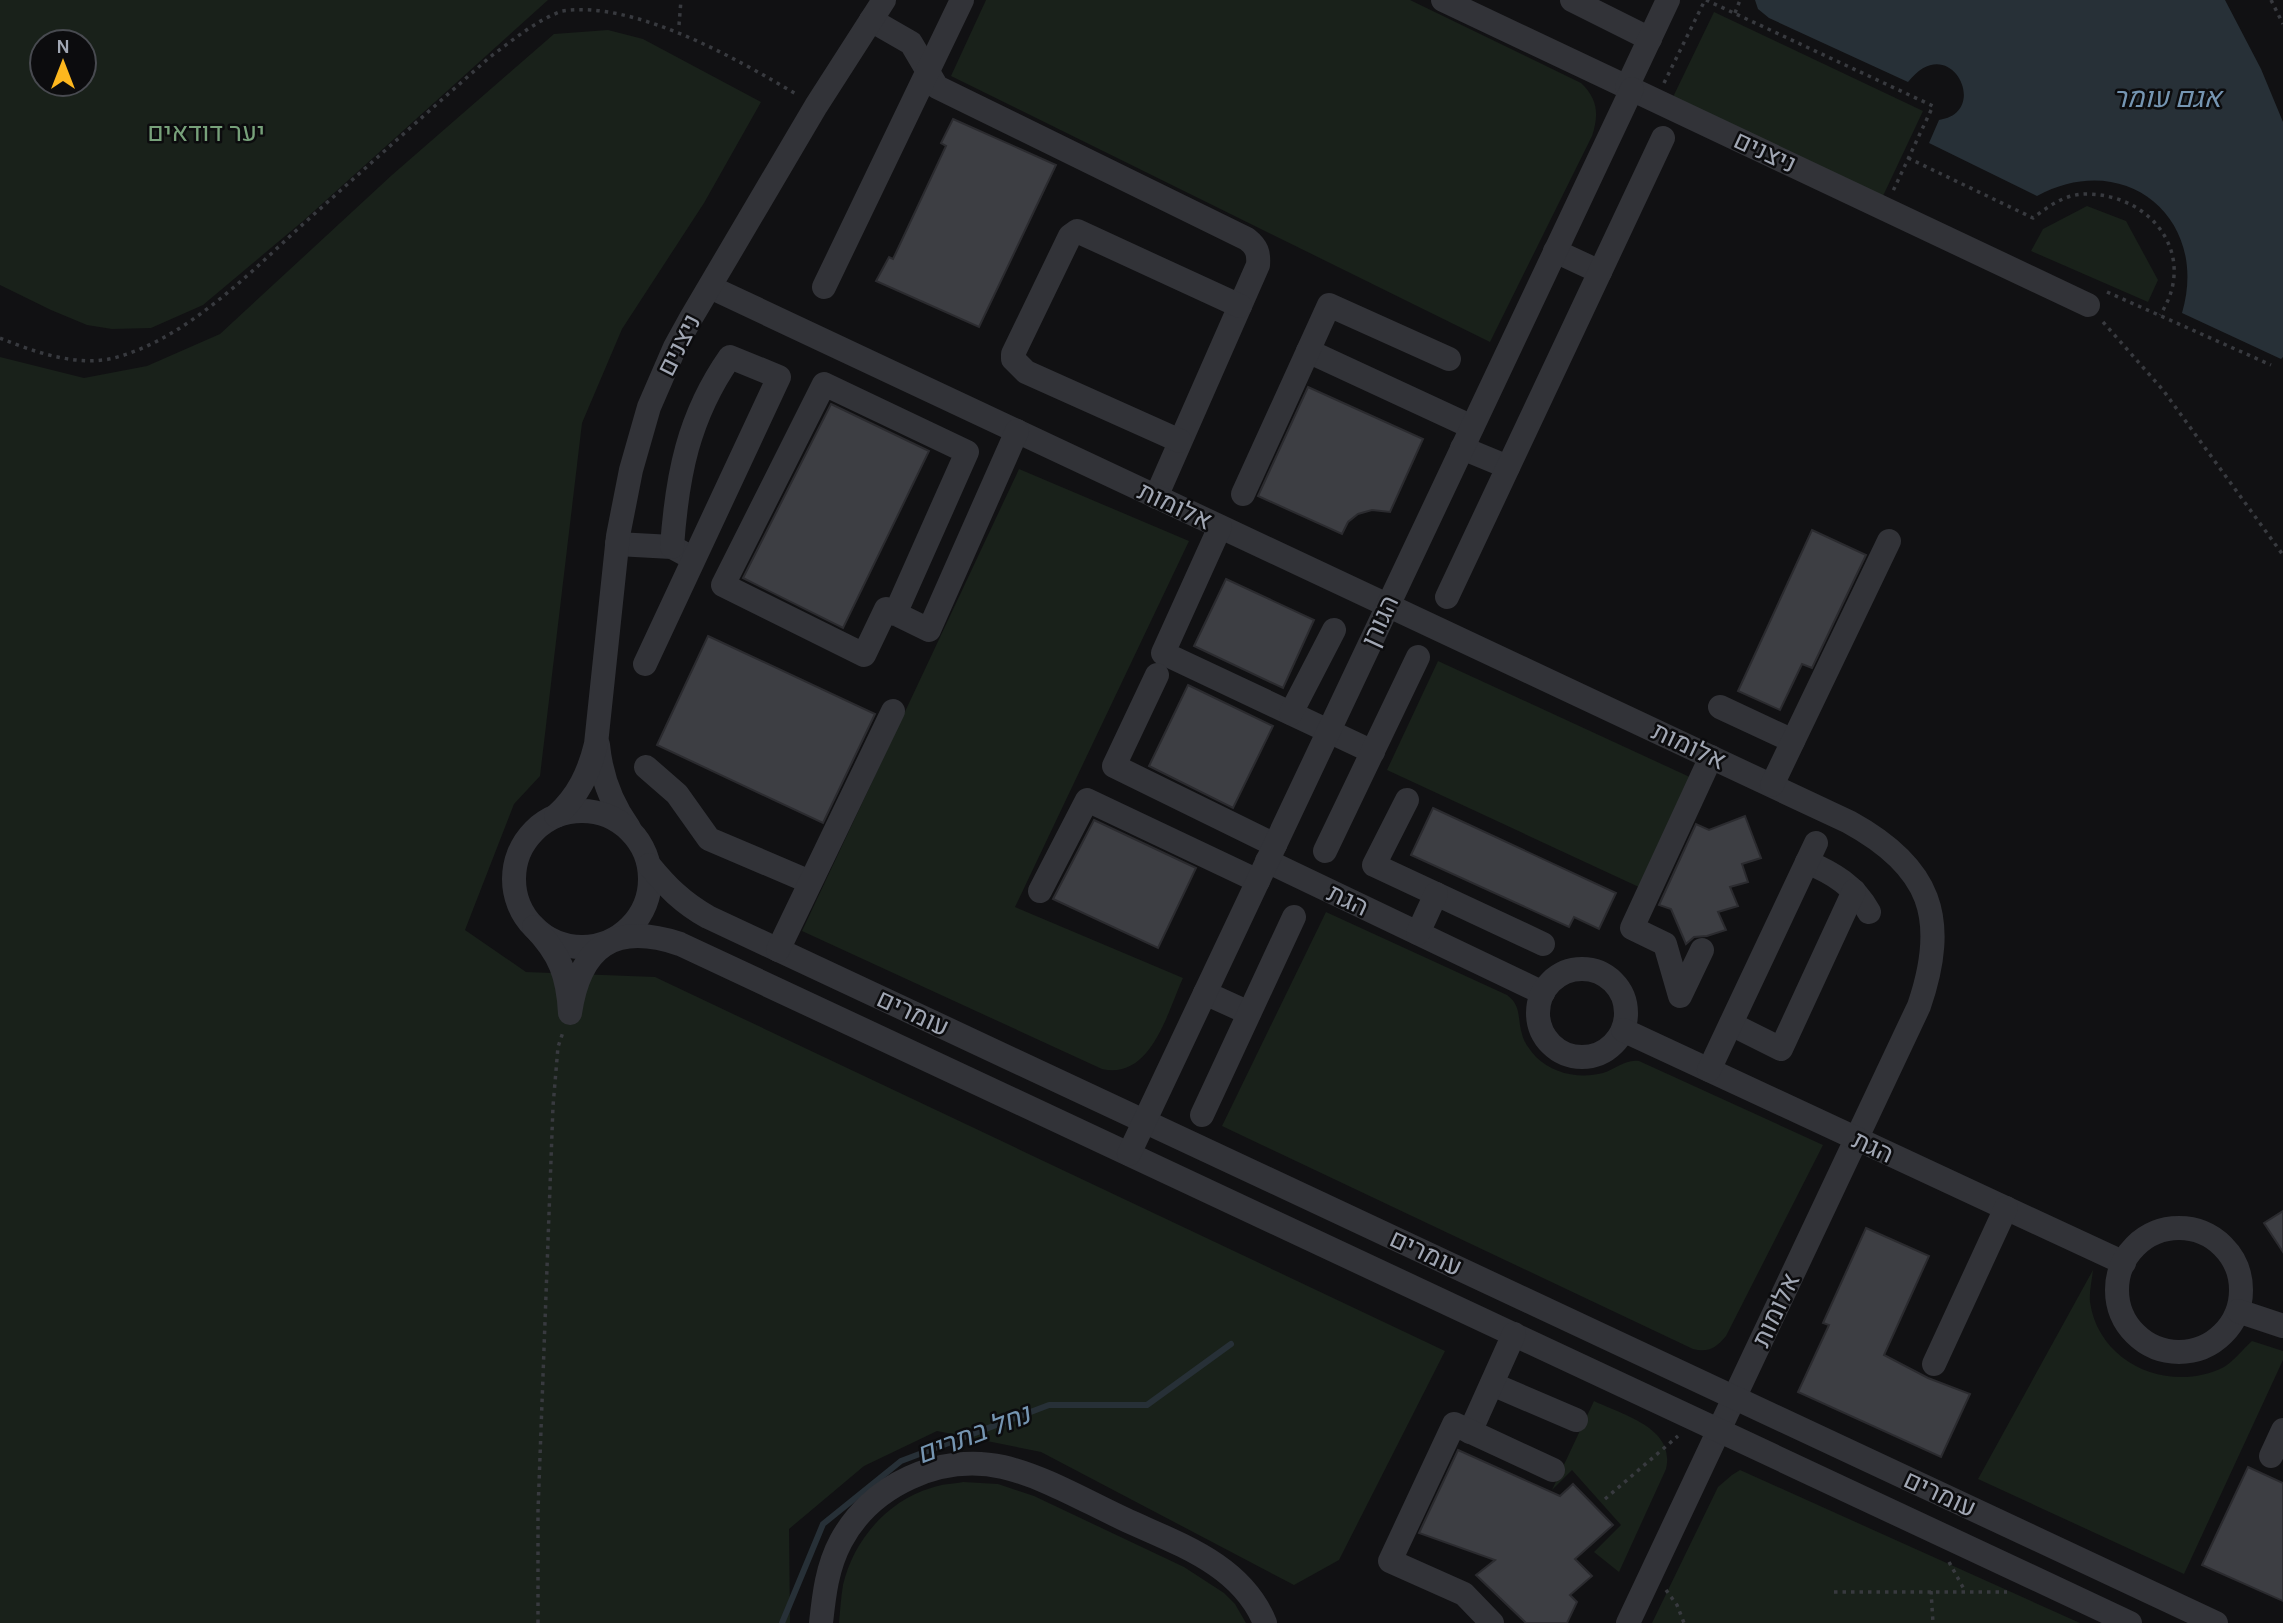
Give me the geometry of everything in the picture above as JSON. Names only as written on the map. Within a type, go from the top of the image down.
[{"type":"street","points":[[824,287],[962,0]]},
{"type":"street","name":"ניצנים","points":[[1443,0],[2088,304]]},
{"type":"street","points":[[1572,0],[1650,39]]},
{"type":"street","name":"הגורן","points":[[1129,1154],[1555,251],[1668,0]]},
{"type":"street","points":[[877,10],[911,43],[937,87],[1255,245],[1259,254],[1258,265],[1156,497]]},
{"type":"street","name":"ניצנים","points":[[630,831],[613,804],[604,780],[598,734],[617,544],[631,470],[649,407],[675,347],[816,106],[877,10]]},
{"type":"street","points":[[1447,597],[1663,138]]},
{"type":"street","points":[[1181,441],[1026,372],[1013,359],[1013,354],[1070,236],[1077,231],[1240,306]]},
{"type":"street","points":[[1555,251],[1600,272]]},
{"type":"street","name":"אלומות","points":[[710,287],[1849,821],[1874,835],[1895,852],[1918,883],[1932,919],[1934,946],[1919,1006],[1628,1623]]},
{"type":"street","points":[[1243,494],[1329,304],[1449,359]]},
{"type":"street","points":[[1308,351],[1467,437],[1508,467]]},
{"type":"street","points":[[645,664],[779,377],[730,357],[716,377],[704,398],[687,444],[677,494],[672,547]]},
{"type":"street","points":[[895,614],[967,452],[824,384],[723,585],[864,655],[886,609],[895,614],[929,630],[1017,431]]},
{"type":"street","points":[[941,510],[975,525]]},
{"type":"street","points":[[1220,527],[1163,653],[1373,752]]},
{"type":"street","points":[[1772,785],[1889,541]]},
{"type":"street","points":[[617,544],[672,547],[694,559]]},
{"type":"street","points":[[1291,713],[1334,630]]},
{"type":"street","points":[[1325,852],[1418,657]]},
{"type":"street","points":[[1157,676],[1114,766],[1266,862]]},
{"type":"street","points":[[1720,707],[1793,741]]},
{"type":"street","points":[[778,950],[892,711]]},
{"type":"street","name":"ניצנים","points":[[556,816],[581,786],[590,766],[598,734]]},
{"type":"street","points":[[1702,950],[1680,996],[1665,944],[1632,928],[1711,757]]},
{"type":"street","points":[[646,767],[677,794],[709,839],[810,883]]},
{"type":"street","points":[[1040,891],[1087,800],[1266,862]]},
{"type":"street","points":[[1407,800],[1374,865],[1543,944]]},
{"type":"street","points":[[582,811],[596,812],[609,816],[630,831],[645,852],[649,865],[649,892],[645,905],[630,926],[594,951],[583,967],[575,985],[570,1013],[566,979],[559,960],[549,942],[526,916],[516,892],[516,865],[526,841],[534,831],[556,816],[582,811]]},
{"type":"street","points":[[1709,1070],[1811,852],[1854,891],[1869,912]]},
{"type":"street","name":"הגת","points":[[1266,862],[1543,993]]},
{"type":"street","name":"עומרים","points":[[649,865],[670,891],[686,904],[778,950],[2216,1623]]},
{"type":"street","points":[[1731,1024],[1781,1049],[1854,891]]},
{"type":"street","points":[[1418,933],[1436,894]]},
{"type":"street","points":[[1202,1115],[1294,917]]},
{"type":"street","points":[[534,926],[544,935],[569,945],[582,946],[609,941]]},
{"type":"street","name":"עומרים","points":[[609,941],[618,937],[640,936],[680,944],[2130,1623]]},
{"type":"street","points":[[1582,969],[1599,972],[1613,982],[1623,996],[1626,1013],[1623,1030],[1613,1043],[1599,1053],[1582,1056],[1565,1053],[1551,1043],[1542,1030],[1538,1013],[1543,993],[1551,982],[1565,972],[1582,969]]},
{"type":"street","points":[[1205,993],[1249,1013]]},
{"type":"street","name":"הגת","points":[[1623,1030],[2123,1263]]},
{"type":"street","points":[[1934,1364],[2006,1208]]},
{"type":"street","points":[[2180,1228],[2204,1233],[2224,1246],[2237,1266],[2242,1290],[2238,1311],[2224,1334],[2204,1347],[2180,1352],[2155,1347],[2135,1334],[2122,1314],[2117,1290],[2123,1263],[2135,1246],[2155,1233],[2180,1228]]},
{"type":"street","points":[[2238,1311],[2283,1326]]},
{"type":"street","points":[[1471,1432],[1514,1334]]},
{"type":"street","points":[[1492,1384],[1576,1420]]},
{"type":"street","points":[[1492,1623],[1464,1594],[1390,1561],[1454,1424],[1553,1471]]},
{"type":"street","points":[[2271,1456],[2283,1430]]},
{"type":"street","points":[[821,1623],[826,1580],[841,1541],[863,1510],[892,1486],[926,1471],[962,1464],[1002,1467],[1041,1480],[1192,1551],[1237,1580],[1249,1593],[1265,1623]]},
{"type":"path","points":[[679,25],[681,0]]},
{"type":"path","points":[[1655,100],[1705,0],[1933,106],[1885,209]]},
{"type":"path","points":[[1735,13],[1740,0]]},
{"type":"path","points":[[2271,0],[2283,24]]},
{"type":"path","points":[[0,338],[42,353],[76,359],[111,358],[154,344],[214,303],[490,57],[531,26],[564,10],[603,6]]},
{"type":"path","points":[[670,22],[816,106]]},
{"type":"path","points":[[1908,158],[2033,218],[2057,200],[2084,194],[2111,197],[2136,208],[2157,225],[2171,247],[2176,272],[2171,300],[2160,316]]},
{"type":"path","points":[[2271,365],[2097,287],[2088,304],[2163,390],[2283,555]]},
{"type":"path","points":[[538,1623],[538,1510],[553,1106],[558,1047],[570,1013]]},
{"type":"path","points":[[1605,1499],[1696,1420]]},
{"type":"path","points":[[1652,1572],[1677,1605],[1684,1623]]},
{"type":"path","points":[[1931,1591],[1933,1623]]},
{"type":"path","points":[[1834,1592],[2015,1592]]},
{"type":"green space","name":"יער דודאים","points":[[0,0],[548,0],[303,221],[203,305],[151,328],[112,329],[87,325],[0,285]]},
{"type":"green space","points":[[986,0],[1410,0],[1581,83],[1594,101],[1594,128],[1490,342],[951,76]]},
{"type":"green space","points":[[1714,12],[1923,111],[1883,196],[1673,97]]},
{"type":"green space","points":[[608,30],[643,39],[761,102],[704,203],[622,329],[582,423],[540,776],[514,804],[465,930],[526,972],[655,977],[1445,1351],[1339,1560],[1294,1585],[1041,1452],[937,1431],[864,1466],[789,1529],[790,1623],[0,1623],[0,357],[84,378],[147,366],[220,334],[392,175],[554,34]]},
{"type":"green space","points":[[2087,206],[2126,221],[2158,280],[2148,302],[2031,251],[2043,229]]},
{"type":"green space","points":[[1019,469],[1189,541],[1015,907],[1183,978],[1155,1041],[1133,1064],[1119,1070],[1102,1069],[802,931]]},
{"type":"green space","points":[[1438,661],[1692,778],[1641,888],[1387,770]]},
{"type":"green space","points":[[1326,912],[1507,995],[1517,1008],[1526,1043],[1536,1057],[1550,1068],[1567,1074],[1594,1075],[1625,1063],[1639,1061],[1823,1145],[1726,1336],[1719,1344],[1707,1350],[1693,1349],[1222,1126]]},
{"type":"green space","points":[[2093,1270],[2090,1302],[2096,1324],[2107,1343],[2122,1357],[2140,1368],[2161,1375],[2203,1375],[2224,1367],[2252,1341],[2283,1351],[2283,1360],[2184,1574],[1978,1479]]},
{"type":"green space","points":[[1594,1401],[1645,1425],[1663,1443],[1667,1455],[1666,1469],[1619,1572],[1594,1552],[1621,1525],[1572,1470],[1552,1490]]},
{"type":"green space","points":[[1740,1470],[2080,1623],[1652,1623],[1718,1487]]},
{"type":"green space","points":[[963,1482],[998,1484],[1034,1496],[1184,1567],[1224,1593],[1235,1604],[1246,1623],[839,1623],[843,1585],[848,1569],[855,1553],[874,1525],[900,1502],[915,1494]]},
{"type":"water","name":"אגם עומר","points":[[1755,0],[2225,0],[2261,69],[2283,122],[2283,357],[2281,359],[2182,313],[2187,279],[2184,248],[2172,222],[2153,201],[2129,187],[2101,181],[2070,183],[2037,196],[1929,143],[1939,120],[1955,114],[1962,104],[1964,91],[1959,78],[1950,68],[1938,64],[1924,68],[1908,82],[1769,18],[1758,9]]},
{"type":"building","points":[[953,119],[1056,165],[979,327],[876,281],[889,257],[893,259],[946,146],[941,143]]},
{"type":"building","points":[[1308,387],[1423,439],[1390,512],[1372,510],[1358,514],[1348,522],[1342,534],[1258,496]]},
{"type":"building","points":[[831,404],[929,451],[843,628],[743,578]]},
{"type":"building","points":[[1812,530],[1866,555],[1812,668],[1802,664],[1780,710],[1738,691]]},
{"type":"building","points":[[1226,579],[1314,620],[1283,688],[1194,646]]},
{"type":"building","points":[[708,636],[875,714],[823,823],[657,745]]},
{"type":"building","points":[[1188,685],[1273,726],[1233,808],[1149,766]]},
{"type":"building","points":[[1433,808],[1616,893],[1599,929],[1574,917],[1569,927],[1411,855]]},
{"type":"building","points":[[1745,816],[1761,858],[1742,864],[1748,882],[1730,887],[1738,906],[1718,912],[1726,930],[1694,937],[1686,944],[1671,909],[1659,905],[1696,824],[1709,830]]},
{"type":"building","points":[[1094,820],[1196,868],[1158,948],[1053,899]]},
{"type":"building","points":[[2283,1211],[2283,1252],[2264,1223]]},
{"type":"building","points":[[1866,1228],[1929,1256],[1884,1355],[1928,1378],[1970,1394],[1941,1457],[1798,1392],[1829,1325],[1823,1323]]},
{"type":"building","points":[[1458,1450],[1560,1496],[1573,1484],[1613,1525],[1575,1559],[1592,1576],[1570,1595],[1577,1602],[1567,1623],[1526,1623],[1476,1575],[1495,1560],[1419,1533]]},
{"type":"building","points":[[2248,1467],[2283,1483],[2283,1601],[2202,1565]]},
{"type":"waterway","name":"נחל בתרים","points":[[782,1623],[823,1524],[901,1461],[1049,1405],[1147,1405],[1231,1344]]}]
